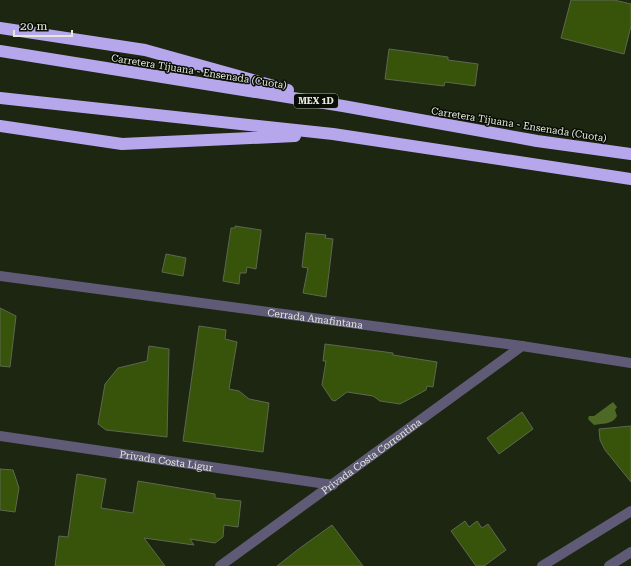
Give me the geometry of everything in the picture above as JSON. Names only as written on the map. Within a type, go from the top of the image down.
[{"type":"highway","points":[[0,28],[145,50],[343,106]]},
{"type":"highway","name":"Carretera Tijuana - Ensenada (Cuota)","points":[[0,51],[343,106],[537,141],[631,154]]},
{"type":"highway","points":[[0,98],[333,134],[631,179]]},
{"type":"highway","points":[[0,126],[122,144],[333,134]]},
{"type":"street","name":"Cerrada Amafintana","points":[[0,276],[522,346],[631,363]]},
{"type":"street","name":"Privada Costa Correntina","points":[[220,566],[522,346]]},
{"type":"street","name":"Privada Costa Ligur","points":[[0,436],[333,485]]},
{"type":"street","points":[[542,566],[631,511]]},
{"type":"street","points":[[609,566],[631,552]]},
{"type":"shaded area","points":[[613,402],[617,407],[615,410],[617,416],[613,421],[594,425],[588,419],[589,416],[594,416]]},
{"type":"building","points":[[571,0],[614,0],[631,4],[631,26],[624,54],[561,38]]},
{"type":"building","points":[[389,49],[448,57],[448,60],[478,64],[475,86],[445,82],[444,86],[385,79]]},
{"type":"building","points":[[235,226],[261,230],[256,269],[247,267],[246,273],[240,273],[239,284],[223,281],[231,228],[235,228]]},
{"type":"building","points":[[306,233],[326,235],[325,238],[333,239],[326,297],[303,293],[308,268],[302,267]]},
{"type":"building","points":[[166,254],[186,258],[183,276],[162,272]]},
{"type":"building","points":[[0,308],[16,316],[10,367],[0,366]]},
{"type":"building","points":[[199,326],[226,330],[225,339],[237,342],[229,389],[239,391],[249,399],[269,403],[263,452],[183,441]]},
{"type":"building","points":[[325,344],[393,353],[393,355],[437,362],[433,387],[427,386],[426,390],[400,404],[380,401],[373,396],[347,392],[335,401],[332,400],[322,385],[326,361],[323,361]]},
{"type":"building","points":[[149,346],[169,349],[167,437],[106,430],[98,424],[105,384],[118,368],[147,361]]},
{"type":"building","points":[[522,412],[533,429],[499,454],[487,438]]},
{"type":"building","points":[[631,426],[631,482],[605,450],[600,440],[599,429]]},
{"type":"building","points":[[0,469],[13,470],[19,488],[15,512],[0,510]]},
{"type":"building","points":[[77,474],[106,479],[101,508],[133,513],[138,481],[215,494],[215,498],[241,501],[238,527],[224,525],[223,537],[215,543],[190,539],[194,545],[144,538],[165,566],[55,566],[59,536],[68,537]]},
{"type":"building","points":[[465,521],[469,527],[477,521],[482,528],[488,524],[506,550],[484,566],[476,566],[451,531]]},
{"type":"building","points":[[332,525],[363,566],[277,566],[300,548]]}]
